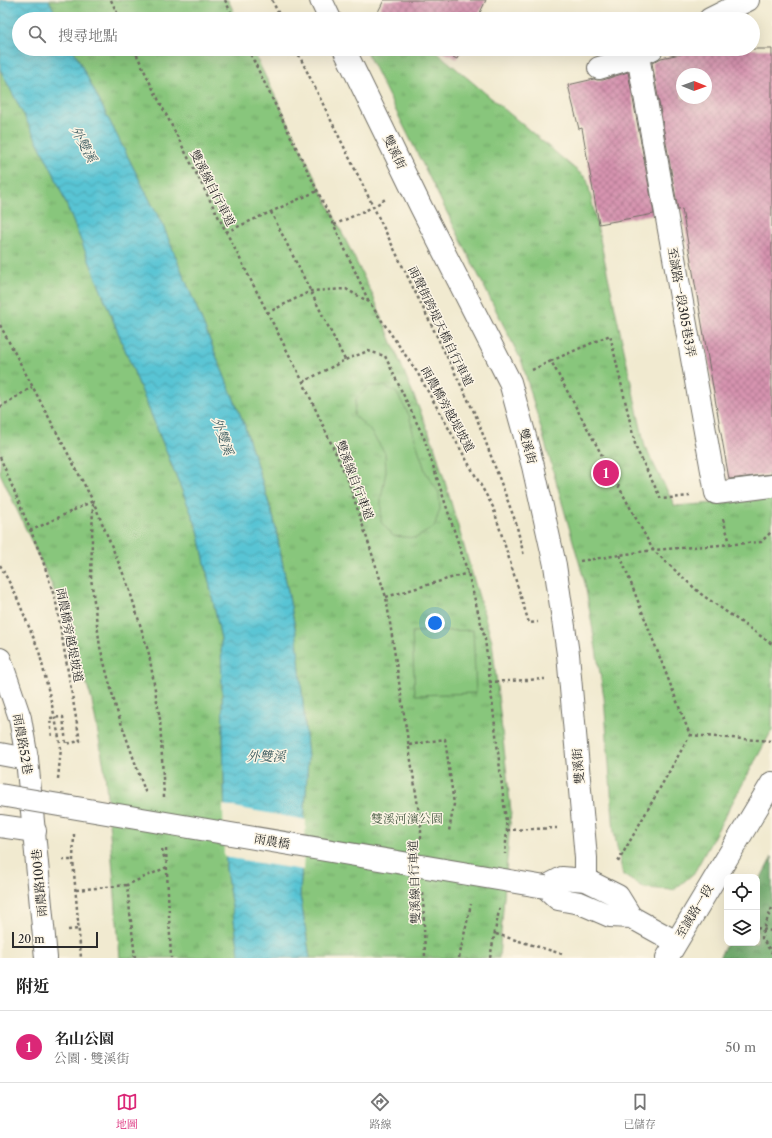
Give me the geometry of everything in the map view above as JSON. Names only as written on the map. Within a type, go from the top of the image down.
[{"type":"street","points":[[320,0],[326,12]]},
{"type":"street","points":[[724,12],[748,0]]},
{"type":"street","name":"雙溪街","points":[[347,56],[421,207],[510,382],[533,466],[555,565],[568,654],[586,858],[586,880]]},
{"type":"street","points":[[598,68],[636,56]]},
{"type":"street","name":"至誠路一段305巷3弄","points":[[645,56],[716,493]]},
{"type":"street","points":[[716,493],[772,486]]},
{"type":"street","name":"雨農路52巷","points":[[0,660],[20,718],[27,759],[35,831]]},
{"type":"street","points":[[0,754],[27,759]]},
{"type":"street","name":"至誠路一段","points":[[671,950],[772,783]]},
{"type":"street","name":"雨農橋","points":[[0,795],[545,887]]},
{"type":"street","points":[[0,826],[35,831]]},
{"type":"street","name":"雨農路100巷","points":[[35,831],[46,958]]},
{"type":"street","points":[[631,917],[610,916],[580,903],[558,899],[545,887],[562,878],[586,880],[618,896],[631,917],[671,950]]},
{"type":"path","points":[[111,0],[117,12]]},
{"type":"path","points":[[225,0],[231,12]]},
{"type":"path","points":[[272,0],[278,12]]},
{"type":"path","name":"雙溪線自行車道","points":[[137,56],[303,382],[348,480],[386,597],[421,826],[421,841]]},
{"type":"path","points":[[251,56],[334,225],[369,302]]},
{"type":"path","name":"雨聲街跨堤天橋自行車道","points":[[299,56],[476,416],[516,523],[526,561]]},
{"type":"path","points":[[226,232],[317,191]]},
{"type":"path","points":[[334,225],[373,207]]},
{"type":"path","points":[[271,212],[344,360]]},
{"type":"path","name":"雨農橋旁越堤坡道","points":[[268,313],[311,291],[346,289],[369,302],[418,372],[492,507],[528,623],[541,622]]},
{"type":"path","points":[[0,325],[93,501],[129,588],[149,654],[160,719],[164,805]]},
{"type":"path","points":[[510,382],[551,361],[610,335],[636,448],[661,500],[716,493]]},
{"type":"path","points":[[303,382],[344,360],[368,351],[386,356],[424,438],[468,573],[484,639],[507,830],[504,857]]},
{"type":"path","points":[[551,361],[653,550],[701,594],[772,644]]},
{"type":"path","points":[[0,407],[32,387]]},
{"type":"path","points":[[0,457],[30,531],[93,501]]},
{"type":"path","points":[[93,501],[91,578],[100,647],[116,708],[148,799]]},
{"type":"path","name":"雨農橋旁越堤坡道","points":[[30,531],[42,558],[56,602],[80,741],[66,744],[63,717],[55,718]]},
{"type":"path","points":[[555,565],[653,550],[761,542],[772,531]]},
{"type":"path","points":[[620,555],[690,735]]},
{"type":"path","points":[[0,565],[15,593],[39,651],[61,748],[57,783]]},
{"type":"path","points":[[386,597],[468,573]]},
{"type":"path","points":[[490,682],[550,679]]},
{"type":"path","points":[[690,735],[771,741]]},
{"type":"path","points":[[618,862],[690,735]]},
{"type":"path","points":[[409,745],[445,739],[454,804],[449,831]]},
{"type":"path","points":[[75,827],[73,860],[81,958]]},
{"type":"path","points":[[507,830],[562,828]]},
{"type":"path","points":[[161,844],[167,867]]},
{"type":"path","points":[[166,844],[171,958]]},
{"type":"path","points":[[76,890],[127,885],[167,867]]},
{"type":"path","points":[[127,885],[135,958]]},
{"type":"path","name":"雙溪線自行車道","points":[[423,887],[425,958]]},
{"type":"path","points":[[490,958],[496,934],[500,902]]},
{"type":"path","points":[[459,958],[471,904]]},
{"type":"path","points":[[772,908],[763,930],[762,938],[772,953]]},
{"type":"path","points":[[760,929],[772,931]]},
{"type":"path","points":[[496,934],[562,954]]},
{"type":"green space","points":[[49,0],[228,0],[234,12],[55,12]]},
{"type":"green space","name":"雙溪河濱公園","points":[[77,56],[255,56],[373,296],[434,445],[492,641],[511,811],[499,958],[310,958],[300,895],[308,758],[297,638],[274,519],[244,424],[164,228]]},
{"type":"green space","points":[[369,56],[441,56],[587,179],[645,447],[675,506],[772,499],[772,730],[694,873],[674,890],[644,888],[623,875],[614,832],[604,697],[585,583],[522,362]]},
{"type":"green space","points":[[0,69],[54,174],[198,530],[221,639],[226,870],[240,958],[120,958],[105,772],[92,701],[66,616],[0,473]]},
{"type":"green space","points":[[369,386],[384,386],[396,392],[409,415],[426,473],[439,493],[440,509],[434,527],[416,538],[393,536],[381,522],[381,499],[386,471],[385,453],[369,429],[354,415],[356,399]]},
{"type":"green space","points":[[473,630],[476,693],[415,695],[412,632]]},
{"type":"green space","points":[[772,857],[772,958],[719,958],[725,946],[760,946],[760,879]]},
{"type":"water","name":"外雙溪","points":[[0,0],[49,0],[55,12],[12,12],[12,56],[77,56],[164,228],[244,424],[274,520],[297,638],[308,758],[300,895],[310,958],[240,958],[226,870],[221,639],[198,530],[54,174],[0,69]]},
{"type":"pier","points":[[223,805],[306,820],[303,870],[224,857]]},
{"type":"building","points":[[384,0],[486,0],[480,12],[378,12]]},
{"type":"building","points":[[760,49],[772,49],[772,474],[729,479],[682,209],[678,210],[652,63],[661,58],[671,56],[760,56]]},
{"type":"building","points":[[451,56],[458,56],[457,59]]},
{"type":"building","points":[[628,72],[654,214],[599,224],[582,128],[579,129],[568,85],[594,79],[603,80]]},
{"type":"place","name":"名山公園","points":[[606,473]]}]
